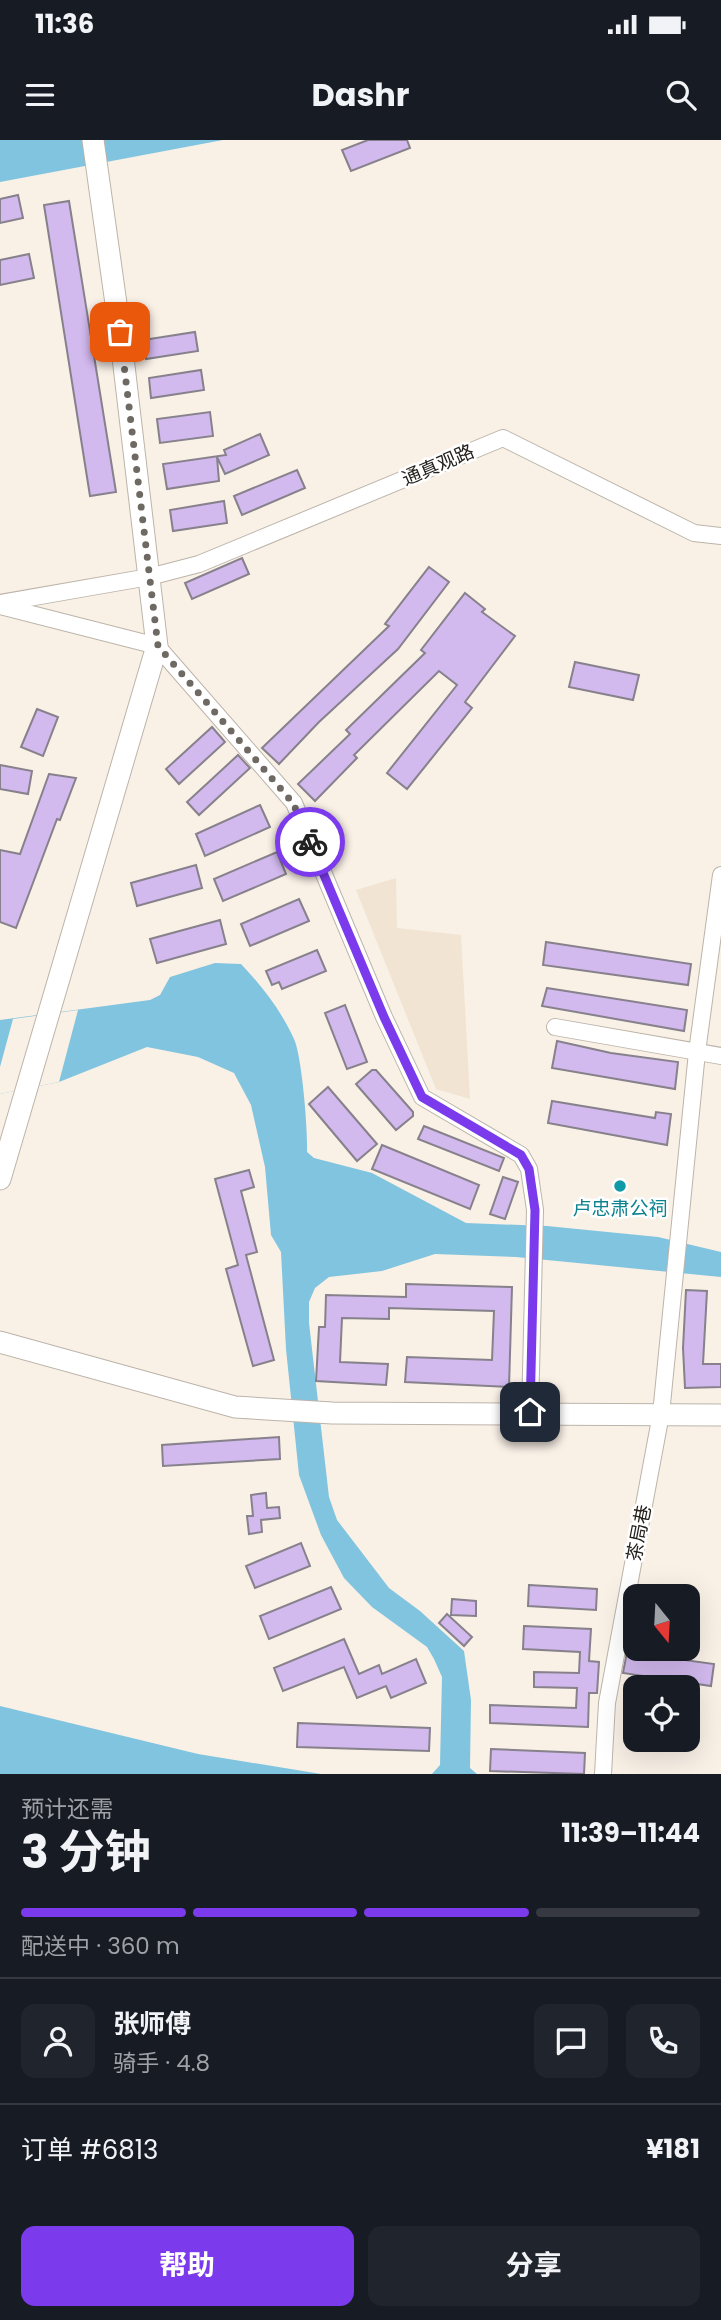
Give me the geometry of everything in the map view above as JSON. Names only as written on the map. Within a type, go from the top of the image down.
[{"type":"main road","points":[[0,1179],[158,646],[93,140]]},
{"type":"main road","points":[[0,1342],[235,1407],[332,1413],[721,1415]]},
{"type":"street","name":"通真观路","points":[[0,604],[149,577],[199,564],[503,438],[694,533],[721,536]]},
{"type":"street","points":[[0,604],[158,646],[293,803],[384,1017],[422,1097],[521,1155],[529,1169],[534,1219],[530,1412]]},
{"type":"street","points":[[697,1052],[721,875]]},
{"type":"street","points":[[555,1027],[721,1056]]},
{"type":"street","name":"茶局巷","points":[[603,1774],[607,1703],[661,1415],[676,1292],[697,1052]]},
{"type":"shaded area","points":[[396,878],[397,928],[461,935],[470,1099],[436,1089],[356,890]]},
{"type":"water","points":[[0,140],[223,140],[0,182]]},
{"type":"water","points":[[215,963],[241,964],[284,1019],[297,1048],[302,1077],[307,1152],[314,1158],[372,1173],[466,1223],[547,1226],[658,1237],[721,1252],[721,1277],[516,1257],[435,1254],[382,1271],[329,1277],[315,1288],[309,1302],[309,1323],[329,1497],[337,1520],[389,1588],[420,1611],[464,1651],[471,1700],[470,1768],[477,1774],[432,1774],[440,1765],[442,1677],[434,1659],[427,1647],[372,1607],[344,1578],[321,1535],[299,1475],[286,1349],[281,1252],[271,1235],[265,1167],[251,1105],[234,1073],[198,1057],[147,1047],[59,1082],[0,1094],[0,1020],[150,1000],[160,995],[170,977]]},
{"type":"water","points":[[0,1706],[198,1754],[321,1774],[0,1774]]},
{"type":"pier","points":[[78,1010],[59,1082],[0,1094],[0,1067],[13,1019]]},
{"type":"building","points":[[368,140],[407,140],[410,148],[351,171],[342,150]]},
{"type":"building","points":[[18,195],[23,218],[0,223],[0,199]]},
{"type":"building","points":[[69,201],[116,492],[90,496],[44,205]]},
{"type":"building","points":[[29,254],[34,278],[0,285],[0,260]]},
{"type":"building","points":[[195,332],[198,351],[146,359],[143,340]]},
{"type":"building","points":[[201,370],[204,390],[151,398],[149,378]]},
{"type":"building","points":[[210,412],[213,436],[160,443],[157,419]]},
{"type":"building","points":[[260,434],[269,455],[225,474],[217,457],[219,481],[167,489],[163,464],[226,455],[224,450]]},
{"type":"building","points":[[297,470],[305,488],[242,515],[234,496]]},
{"type":"building","points":[[224,501],[227,523],[173,531],[170,510]]},
{"type":"building","points":[[242,558],[249,574],[192,599],[185,583]]},
{"type":"building","points":[[429,567],[449,582],[398,649],[319,722],[279,764],[262,748],[389,626],[385,624]]},
{"type":"building","points":[[465,593],[485,609],[482,612],[515,636],[465,702],[472,708],[407,789],[387,773],[457,685],[439,671],[354,755],[357,758],[315,801],[298,784],[350,734],[346,730],[425,653],[421,650]]},
{"type":"building","points":[[575,662],[639,675],[633,700],[569,687]]},
{"type":"building","points":[[37,709],[58,717],[43,756],[21,747]]},
{"type":"building","points":[[212,727],[225,742],[179,784],[166,769]]},
{"type":"building","points":[[238,755],[250,768],[199,815],[187,802]]},
{"type":"building","points":[[0,765],[32,771],[28,794],[0,789]]},
{"type":"building","points":[[49,774],[76,778],[60,820],[57,819],[16,928],[0,922],[0,850],[20,854]]},
{"type":"building","points":[[260,805],[270,827],[205,856],[196,834]]},
{"type":"building","points":[[277,852],[286,874],[223,901],[214,879]]},
{"type":"building","points":[[196,865],[202,888],[137,906],[131,883]]},
{"type":"building","points":[[299,899],[309,921],[250,946],[241,924]]},
{"type":"building","points":[[220,920],[226,944],[157,963],[150,939]]},
{"type":"building","points":[[546,942],[691,964],[688,985],[543,965]]},
{"type":"building","points":[[317,950],[326,971],[282,989],[279,982],[272,985],[266,971]]},
{"type":"building","points":[[547,988],[687,1010],[684,1031],[542,1006]]},
{"type":"building","points":[[345,1005],[367,1062],[347,1069],[325,1013]]},
{"type":"building","points":[[557,1041],[611,1053],[678,1062],[675,1089],[552,1068]]},
{"type":"building","points":[[372,1070],[376,1070],[413,1112],[413,1116],[396,1130],[356,1084]]},
{"type":"building","points":[[328,1087],[377,1144],[357,1161],[309,1104]]},
{"type":"building","points":[[552,1101],[655,1118],[656,1112],[671,1114],[667,1145],[548,1123]]},
{"type":"building","points":[[424,1126],[504,1158],[499,1171],[418,1139]]},
{"type":"building","points":[[382,1145],[479,1185],[470,1209],[372,1169]]},
{"type":"building","points":[[249,1170],[254,1187],[241,1191],[257,1252],[246,1255],[274,1360],[253,1366],[226,1269],[238,1265],[215,1179]]},
{"type":"building","points":[[503,1177],[518,1182],[505,1219],[490,1214]]},
{"type":"building","points":[[406,1284],[512,1287],[509,1387],[405,1382],[407,1357],[492,1360],[494,1311],[389,1308],[389,1319],[342,1318],[340,1362],[388,1364],[386,1385],[316,1381],[319,1327],[325,1327],[326,1295],[406,1297]]},
{"type":"building","points":[[686,1290],[707,1291],[703,1364],[721,1364],[721,1387],[685,1388],[683,1348]]},
{"type":"building","points":[[279,1437],[280,1459],[163,1466],[162,1445]]},
{"type":"building","points":[[266,1493],[267,1508],[279,1507],[280,1518],[261,1520],[262,1532],[249,1534],[247,1516],[253,1516],[251,1495]]},
{"type":"building","points":[[301,1543],[310,1566],[255,1588],[246,1566]]},
{"type":"building","points":[[529,1585],[597,1589],[596,1610],[528,1606]]},
{"type":"building","points":[[331,1587],[341,1609],[269,1639],[260,1616]]},
{"type":"building","points":[[452,1599],[476,1601],[476,1616],[451,1615]]},
{"type":"building","points":[[447,1614],[472,1637],[464,1646],[439,1623]]},
{"type":"building","points":[[524,1626],[591,1629],[589,1661],[599,1662],[597,1693],[589,1693],[588,1727],[490,1723],[490,1705],[576,1708],[577,1688],[534,1687],[534,1672],[579,1673],[580,1652],[523,1649]]},
{"type":"building","points":[[344,1639],[359,1674],[379,1665],[382,1674],[416,1659],[426,1683],[391,1698],[386,1686],[357,1698],[344,1667],[283,1691],[274,1668]]},
{"type":"building","points":[[625,1661],[692,1661],[714,1664],[711,1686],[700,1684],[700,1675],[623,1673]]},
{"type":"building","points":[[298,1723],[430,1728],[429,1751],[297,1747]]},
{"type":"building","points":[[491,1749],[585,1753],[584,1774],[490,1771]]},
{"type":"way so far","points":[[120,332],[158,646],[293,803],[310,842]]},
{"type":"place","name":"卢忠肃公祠","points":[[620,1186]]},
{"type":"route","points":[[310,842],[384,1017],[422,1097],[521,1155],[529,1169],[535,1210],[530,1412]]}]
